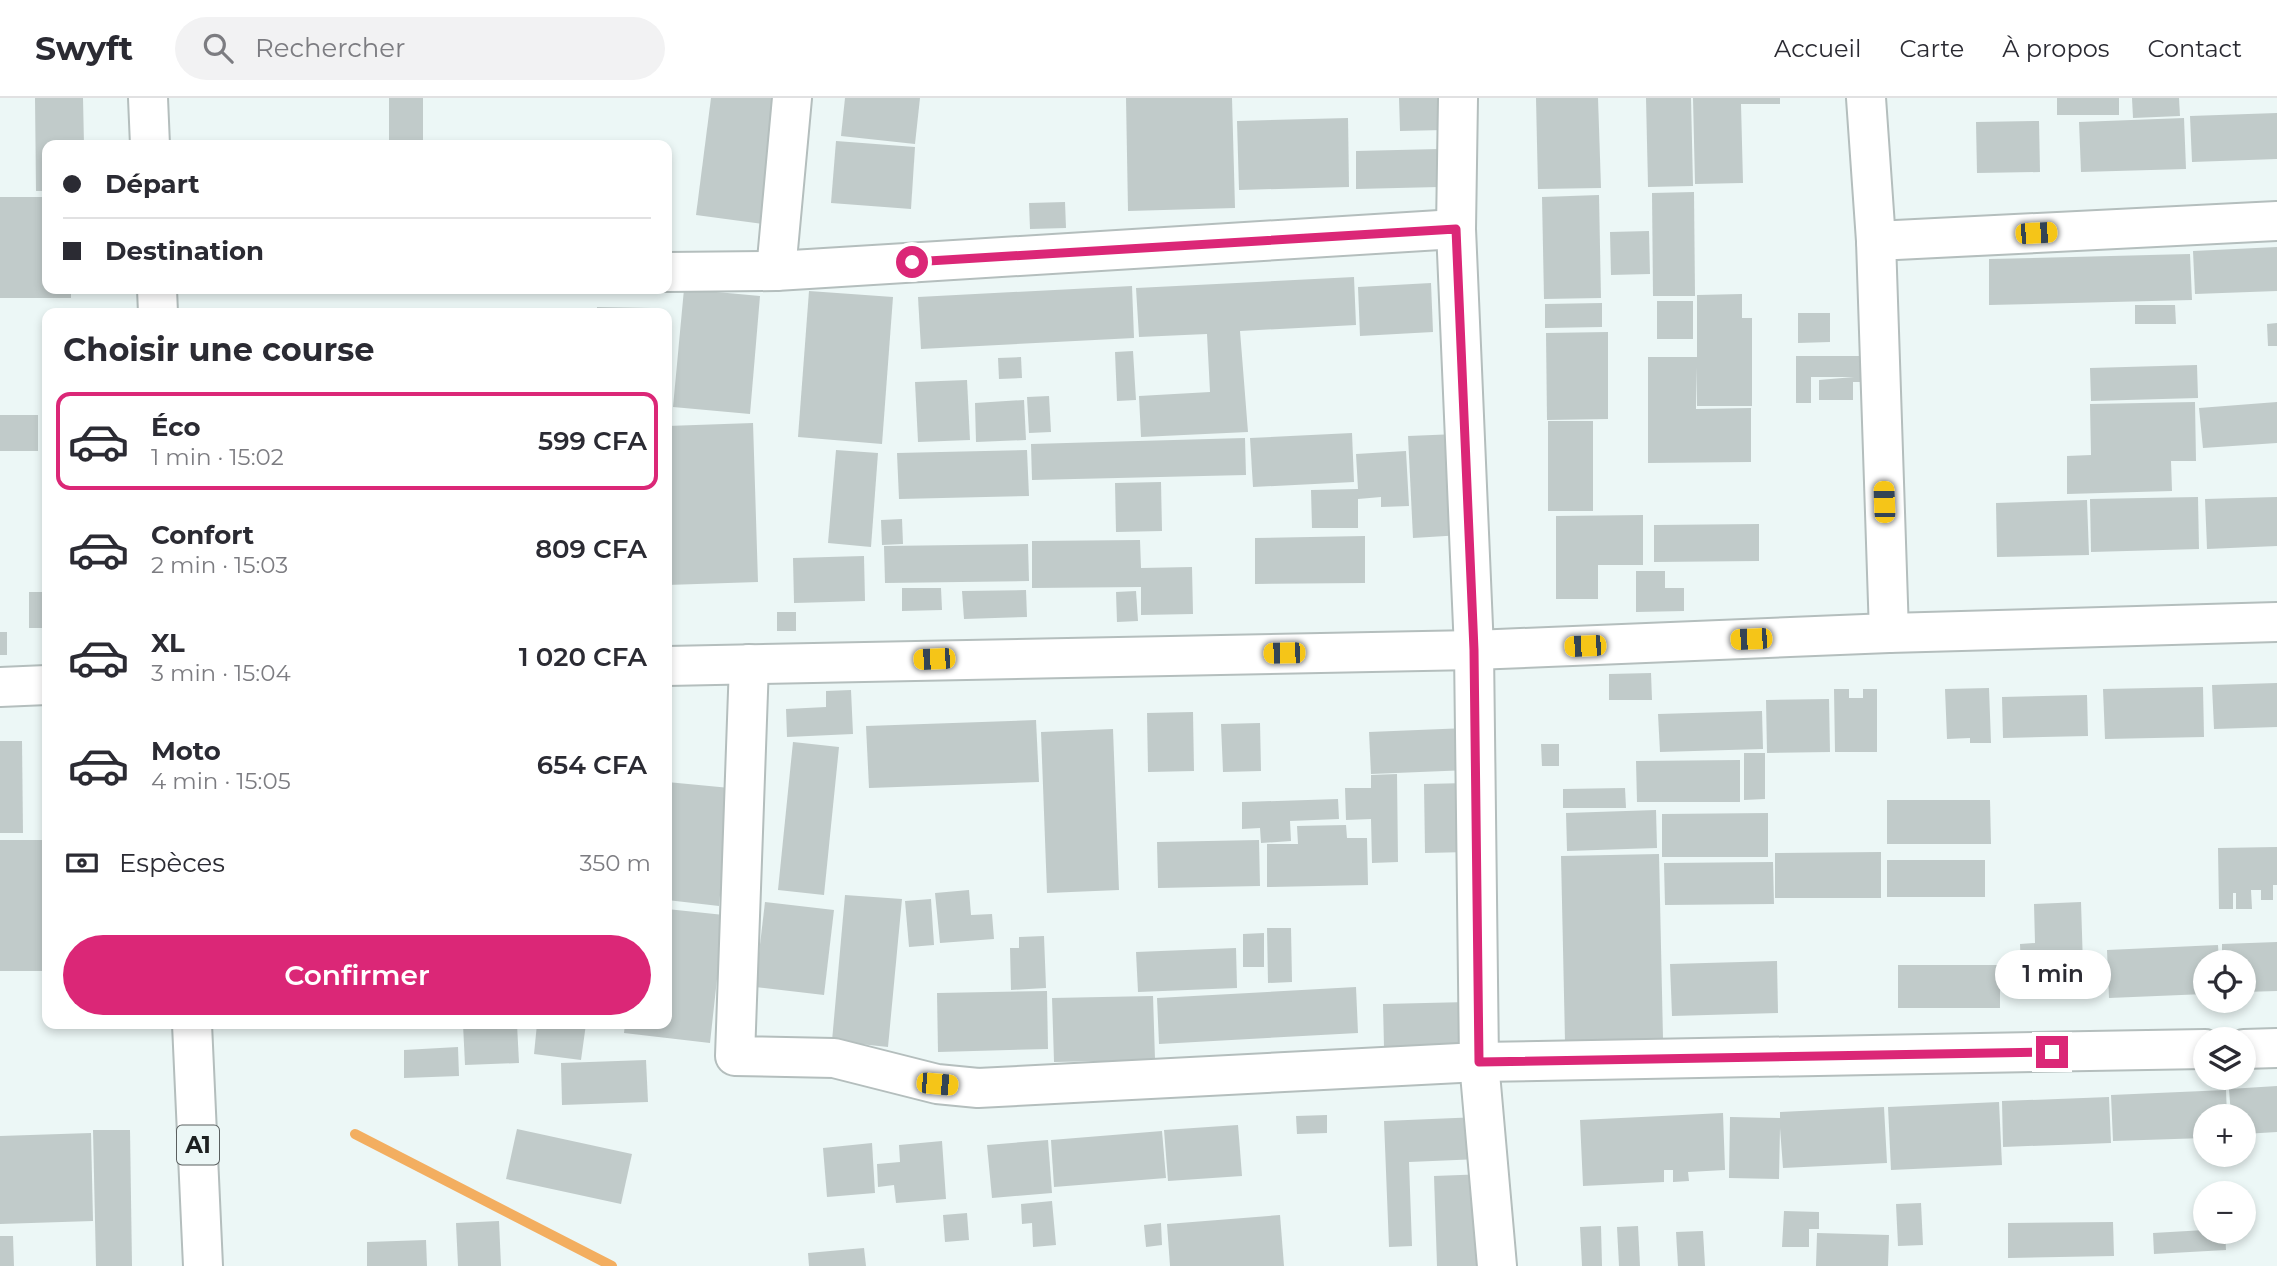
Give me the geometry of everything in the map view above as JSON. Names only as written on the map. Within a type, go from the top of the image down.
[{"type":"street","points":[[148,98],[150,140]]},
{"type":"street","points":[[776,271],[792,98]]},
{"type":"street","points":[[1458,98],[1456,229],[1474,650],[1479,1062],[1497,1266]]},
{"type":"street","points":[[1866,98],[1875,241],[1889,633]]},
{"type":"street","points":[[1875,241],[2277,221]]},
{"type":"street","points":[[672,272],[776,271],[1456,229]]},
{"type":"street","points":[[672,666],[1474,650],[1889,633],[2277,622]]},
{"type":"street","points":[[749,664],[735,1056],[834,1058],[926,1082],[978,1088],[1479,1062],[2193,1049]]},
{"type":"street","points":[[0,687],[42,685]]},
{"type":"street","name":"A1","points":[[192,1029],[203,1266]]},
{"type":"street","points":[[2256,1049],[2277,1048]]},
{"type":"building","points":[[35,98],[83,98],[84,140],[42,140],[42,191],[36,191]]},
{"type":"building","points":[[389,98],[423,98],[423,140],[389,140]]},
{"type":"building","points":[[711,98],[778,98],[763,224],[696,215]]},
{"type":"building","points":[[845,98],[920,98],[915,144],[841,136]]},
{"type":"building","points":[[1126,98],[1232,98],[1235,208],[1128,211]]},
{"type":"building","points":[[1399,98],[1443,98],[1444,130],[1400,131]]},
{"type":"building","points":[[1536,98],[1598,98],[1601,188],[1538,189]]},
{"type":"building","points":[[1646,98],[1691,98],[1693,186],[1648,187]]},
{"type":"building","points":[[1693,98],[1780,98],[1780,104],[1741,104],[1743,183],[1695,184]]},
{"type":"building","points":[[2057,98],[2119,98],[2119,115],[2057,115]]},
{"type":"building","points":[[2132,98],[2179,98],[2180,116],[2133,118]]},
{"type":"building","points":[[2277,113],[2277,159],[2192,162],[2190,116]]},
{"type":"building","points":[[1348,118],[1349,187],[1239,190],[1237,121]]},
{"type":"building","points":[[2184,118],[2186,169],[2081,172],[2079,122]]},
{"type":"building","points":[[2039,121],[2040,172],[1977,173],[1976,122]]},
{"type":"building","points":[[836,141],[915,147],[911,209],[831,203]]},
{"type":"building","points":[[1439,149],[1439,187],[1356,189],[1356,151]]},
{"type":"building","points":[[1694,192],[1695,296],[1653,296],[1652,193]]},
{"type":"building","points":[[1599,195],[1601,298],[1544,299],[1542,197]]},
{"type":"building","points":[[0,197],[42,197],[42,294],[71,294],[71,298],[0,298]]},
{"type":"building","points":[[1065,202],[1066,228],[1030,229],[1029,203]]},
{"type":"building","points":[[1649,231],[1650,274],[1611,275],[1610,232]]},
{"type":"building","points":[[2277,247],[2277,291],[2195,294],[2193,251]]},
{"type":"building","points":[[2190,254],[2192,300],[1989,305],[1989,259]]},
{"type":"building","points":[[1354,277],[1356,325],[1240,331],[1248,432],[1141,437],[1139,396],[1210,392],[1207,334],[1139,337],[1136,288]]},
{"type":"building","points":[[1431,283],[1433,332],[1360,336],[1358,287]]},
{"type":"building","points":[[1132,286],[1134,338],[921,349],[918,297]]},
{"type":"building","points":[[684,289],[760,296],[750,414],[673,407]]},
{"type":"building","points":[[809,291],[893,297],[882,444],[798,437]]},
{"type":"building","points":[[1742,294],[1742,318],[1752,318],[1752,406],[1697,406],[1696,367],[1696,409],[1751,408],[1751,462],[1648,463],[1648,357],[1697,357],[1697,295]]},
{"type":"building","points":[[1657,301],[1693,301],[1693,339],[1657,339]]},
{"type":"building","points":[[1602,303],[1602,327],[1545,328],[1545,304]]},
{"type":"building","points":[[2135,305],[2175,305],[2176,324],[2135,324]]},
{"type":"building","points":[[1798,313],[1830,313],[1830,342],[1798,343]]},
{"type":"building","points":[[2277,323],[2277,346],[2268,346],[2267,324]]},
{"type":"building","points":[[1608,332],[1608,419],[1547,420],[1546,333]]},
{"type":"building","points":[[1133,351],[1136,400],[1117,401],[1115,352]]},
{"type":"building","points":[[1796,356],[1862,356],[1862,382],[1853,382],[1853,400],[1819,400],[1819,380],[1854,377],[1811,377],[1811,403],[1796,403]]},
{"type":"building","points":[[1021,357],[1022,378],[999,379],[998,358]]},
{"type":"building","points":[[2197,365],[2198,398],[2091,401],[2090,368]]},
{"type":"building","points":[[967,380],[970,440],[918,442],[915,382]]},
{"type":"building","points":[[1049,396],[1051,432],[1029,433],[1027,397]]},
{"type":"building","points":[[1024,400],[1026,440],[976,442],[975,403]]},
{"type":"building","points":[[2195,402],[2196,461],[2171,461],[2172,491],[2067,494],[2067,456],[2091,455],[2090,404]]},
{"type":"building","points":[[2277,402],[2277,443],[2203,448],[2199,408]]},
{"type":"building","points":[[0,415],[38,415],[38,451],[0,451]]},
{"type":"building","points":[[1548,421],[1593,421],[1593,511],[1548,511]]},
{"type":"building","points":[[753,423],[758,582],[672,585],[672,426]]},
{"type":"building","points":[[1352,433],[1354,482],[1253,487],[1250,438]]},
{"type":"building","points":[[1457,434],[1462,535],[1413,538],[1408,436]]},
{"type":"building","points":[[1245,438],[1246,475],[1032,480],[1031,444]]},
{"type":"building","points":[[836,450],[878,453],[871,547],[828,543]]},
{"type":"building","points":[[1027,450],[1029,496],[899,499],[897,453]]},
{"type":"building","points":[[1406,451],[1409,506],[1381,507],[1381,497],[1358,499],[1358,528],[1312,528],[1311,490],[1358,489],[1356,454]]},
{"type":"building","points":[[1161,482],[1162,531],[1116,532],[1115,483]]},
{"type":"building","points":[[2198,497],[2199,549],[2091,552],[2090,499]]},
{"type":"building","points":[[2277,497],[2277,546],[2207,549],[2205,499]]},
{"type":"building","points":[[2087,500],[2089,555],[1997,557],[1996,503]]},
{"type":"building","points":[[1643,515],[1643,565],[1598,565],[1598,599],[1556,599],[1556,516]]},
{"type":"building","points":[[902,519],[903,544],[882,545],[881,520]]},
{"type":"building","points":[[1759,524],[1759,561],[1654,562],[1654,525]]},
{"type":"building","points":[[1365,536],[1365,583],[1255,584],[1255,538]]},
{"type":"building","points":[[1140,540],[1141,568],[1192,567],[1193,614],[1141,615],[1141,587],[1032,588],[1032,541]]},
{"type":"building","points":[[1028,544],[1029,581],[885,583],[884,546]]},
{"type":"building","points":[[864,556],[865,601],[794,603],[793,558]]},
{"type":"building","points":[[1636,571],[1665,571],[1665,588],[1684,588],[1684,611],[1636,612]]},
{"type":"building","points":[[902,588],[941,588],[942,610],[902,611]]},
{"type":"building","points":[[1026,590],[1027,617],[964,619],[962,591]]},
{"type":"building","points":[[1136,591],[1138,621],[1117,622],[1116,592]]},
{"type":"building","points":[[29,592],[42,592],[42,628],[29,628]]},
{"type":"building","points":[[777,612],[796,612],[796,631],[777,631]]},
{"type":"building","points":[[0,632],[7,632],[7,655],[0,655]]},
{"type":"building","points":[[1651,673],[1652,700],[1609,700],[1609,674]]},
{"type":"building","points":[[2277,683],[2277,727],[2214,729],[2212,685]]},
{"type":"building","points":[[2203,687],[2204,737],[2105,739],[2103,689]]},
{"type":"building","points":[[1989,688],[1991,743],[1970,743],[1970,738],[1947,739],[1945,689]]},
{"type":"building","points":[[1834,689],[1849,689],[1849,698],[1863,698],[1863,689],[1877,689],[1877,752],[1835,752]]},
{"type":"building","points":[[851,690],[853,734],[787,737],[786,709],[826,707],[826,691]]},
{"type":"building","points":[[2087,695],[2088,736],[2003,738],[2002,697]]},
{"type":"building","points":[[1829,699],[1830,752],[1767,753],[1766,700]]},
{"type":"building","points":[[1762,711],[1763,749],[1660,752],[1658,714]]},
{"type":"building","points":[[1193,712],[1194,771],[1148,772],[1147,713]]},
{"type":"building","points":[[1036,720],[1039,782],[869,788],[866,726]]},
{"type":"building","points":[[1260,723],[1261,771],[1223,772],[1221,724]]},
{"type":"building","points":[[1467,728],[1469,770],[1371,774],[1369,732]]},
{"type":"building","points":[[1113,729],[1119,890],[1047,893],[1041,732]]},
{"type":"building","points":[[0,741],[22,741],[23,833],[0,833]]},
{"type":"building","points":[[793,742],[839,747],[824,895],[778,890]]},
{"type":"building","points":[[1541,744],[1559,744],[1559,766],[1542,766]]},
{"type":"building","points":[[1744,753],[1765,753],[1765,799],[1744,800]]},
{"type":"building","points":[[1740,760],[1740,802],[1637,802],[1636,761]]},
{"type":"building","points":[[1397,774],[1398,862],[1372,863],[1371,819],[1346,820],[1345,788],[1371,788],[1371,775]]},
{"type":"building","points":[[672,782],[730,788],[719,906],[672,901]]},
{"type":"building","points":[[1467,783],[1468,852],[1425,853],[1424,784]]},
{"type":"building","points":[[1625,788],[1626,808],[1563,808],[1563,789]]},
{"type":"building","points":[[1338,799],[1339,819],[1290,821],[1291,841],[1261,843],[1260,828],[1242,829],[1242,802]]},
{"type":"building","points":[[1887,800],[1990,800],[1991,844],[1887,844]]},
{"type":"building","points":[[1656,810],[1657,848],[1567,851],[1566,813]]},
{"type":"building","points":[[1768,813],[1768,857],[1662,857],[1662,814]]},
{"type":"building","points":[[1346,825],[1347,838],[1367,838],[1368,885],[1267,887],[1267,844],[1298,844],[1297,826]]},
{"type":"building","points":[[0,840],[42,840],[42,971],[0,971]]},
{"type":"building","points":[[1259,840],[1260,886],[1158,888],[1157,842]]},
{"type":"building","points":[[2277,847],[2277,885],[2273,885],[2273,900],[2261,900],[2261,890],[2251,890],[2252,909],[2236,909],[2236,893],[2233,893],[2233,909],[2219,909],[2218,848]]},
{"type":"building","points":[[1881,852],[1881,898],[1775,898],[1775,853]]},
{"type":"building","points":[[1659,854],[1663,1039],[1565,1041],[1561,856]]},
{"type":"building","points":[[1887,860],[1985,860],[1985,897],[1887,897]]},
{"type":"building","points":[[1773,862],[1774,904],[1665,905],[1664,863]]},
{"type":"building","points":[[969,890],[971,915],[992,914],[994,939],[940,943],[935,893]]},
{"type":"building","points":[[845,895],[902,899],[888,1047],[832,1041]]},
{"type":"building","points":[[931,899],[934,945],[909,947],[905,901]]},
{"type":"building","points":[[765,902],[834,910],[824,995],[755,987]]},
{"type":"building","points":[[2081,902],[2084,997],[2022,998],[2020,944],[2035,943],[2034,904]]},
{"type":"building","points":[[672,910],[724,915],[710,1043],[624,1033],[624,1029],[672,1029]]},
{"type":"building","points":[[1267,928],[1291,928],[1292,982],[1268,983]]},
{"type":"building","points":[[1264,933],[1264,967],[1243,967],[1243,934]]},
{"type":"building","points":[[1044,936],[1046,988],[1011,990],[1010,948],[1019,948],[1019,937]]},
{"type":"building","points":[[2277,942],[2277,991],[2256,992],[2256,950],[2222,950],[2222,944]]},
{"type":"building","points":[[2218,945],[2218,950],[2193,950],[2193,994],[2109,998],[2107,950]]},
{"type":"building","points":[[1236,948],[1237,988],[1138,992],[1136,952]]},
{"type":"building","points":[[1777,961],[1778,1013],[1672,1016],[1670,964]]},
{"type":"building","points":[[1898,965],[2000,965],[2000,1008],[1898,1008]]},
{"type":"building","points":[[1356,987],[1358,1033],[1159,1044],[1157,998]]},
{"type":"building","points":[[1047,991],[1048,1049],[938,1052],[937,993]]},
{"type":"building","points":[[1153,996],[1155,1060],[1054,1062],[1052,998]]},
{"type":"building","points":[[1468,1002],[1469,1046],[1384,1047],[1383,1004]]},
{"type":"building","points":[[463,1029],[517,1029],[519,1063],[465,1065]]},
{"type":"building","points":[[536,1029],[585,1029],[581,1060],[534,1054]]},
{"type":"building","points":[[458,1047],[459,1076],[404,1078],[404,1050]]},
{"type":"building","points":[[646,1060],[648,1102],[562,1105],[561,1063]]},
{"type":"building","points":[[2277,1086],[2277,1132],[2256,1133],[2256,1104],[2230,1104],[2229,1090],[2256,1090],[2256,1087]]},
{"type":"building","points":[[2226,1090],[2227,1104],[2193,1104],[2193,1138],[2113,1141],[2111,1095]]},
{"type":"building","points":[[2109,1097],[2111,1143],[2003,1147],[2002,1101]]},
{"type":"building","points":[[1999,1102],[2002,1165],[1891,1170],[1888,1107]]},
{"type":"building","points":[[1884,1107],[1887,1163],[1783,1168],[1780,1128],[1779,1179],[1729,1178],[1730,1117],[1780,1118],[1780,1112]]},
{"type":"building","points":[[1723,1113],[1725,1170],[1688,1172],[1689,1181],[1673,1182],[1673,1170],[1664,1170],[1664,1182],[1583,1186],[1580,1120]]},
{"type":"building","points":[[1327,1115],[1327,1133],[1297,1134],[1296,1116]]},
{"type":"building","points":[[1479,1117],[1480,1159],[1409,1162],[1412,1246],[1389,1247],[1384,1121]]},
{"type":"building","points":[[1238,1125],[1242,1176],[1168,1181],[1164,1130]]},
{"type":"building","points":[[517,1129],[632,1154],[621,1204],[506,1179]]},
{"type":"building","points":[[93,1130],[130,1130],[132,1266],[96,1266]]},
{"type":"building","points":[[1162,1131],[1166,1178],[1054,1187],[1051,1140]]},
{"type":"building","points":[[91,1133],[93,1221],[0,1224],[0,1136]]},
{"type":"building","points":[[1048,1140],[1052,1193],[992,1198],[987,1145]]},
{"type":"building","points":[[942,1141],[946,1199],[896,1203],[894,1185],[878,1187],[877,1164],[900,1162],[899,1145]]},
{"type":"building","points":[[872,1143],[875,1193],[827,1197],[823,1148]]},
{"type":"building","points":[[1487,1174],[1491,1266],[1437,1266],[1434,1176]]},
{"type":"building","points":[[1052,1201],[1056,1245],[1033,1247],[1032,1223],[1022,1224],[1021,1204]]},
{"type":"building","points":[[1921,1203],[1923,1245],[1898,1246],[1896,1204]]},
{"type":"building","points":[[1784,1211],[1819,1212],[1819,1229],[1809,1229],[1809,1247],[1782,1247]]},
{"type":"building","points":[[967,1213],[969,1240],[945,1242],[943,1215]]},
{"type":"building","points":[[1280,1215],[1284,1266],[1170,1266],[1167,1224]]},
{"type":"building","points":[[499,1221],[501,1266],[458,1266],[456,1223]]},
{"type":"building","points":[[2113,1222],[2114,1256],[2008,1258],[2008,1223]]},
{"type":"building","points":[[1161,1223],[1162,1245],[1146,1247],[1144,1225]]},
{"type":"building","points":[[1601,1226],[1602,1266],[1582,1266],[1580,1227]]},
{"type":"building","points":[[1638,1226],[1640,1266],[1619,1266],[1617,1227]]},
{"type":"building","points":[[1703,1231],[1705,1266],[1678,1266],[1676,1232]]},
{"type":"building","points":[[2193,1231],[2193,1244],[2226,1244],[2226,1250],[2154,1254],[2153,1233]]},
{"type":"building","points":[[1817,1233],[1889,1235],[1888,1266],[1816,1266]]},
{"type":"building","points":[[0,1236],[13,1236],[14,1266],[0,1266]]},
{"type":"building","points":[[426,1240],[427,1266],[367,1266],[367,1242]]},
{"type":"building","points":[[864,1248],[866,1266],[809,1266],[808,1253]]},
{"type":"waterway","points":[[355,1134],[612,1266]]},
{"type":"route","points":[[912,262],[1456,229],[1474,650],[1479,1062],[2052,1052]]}]
